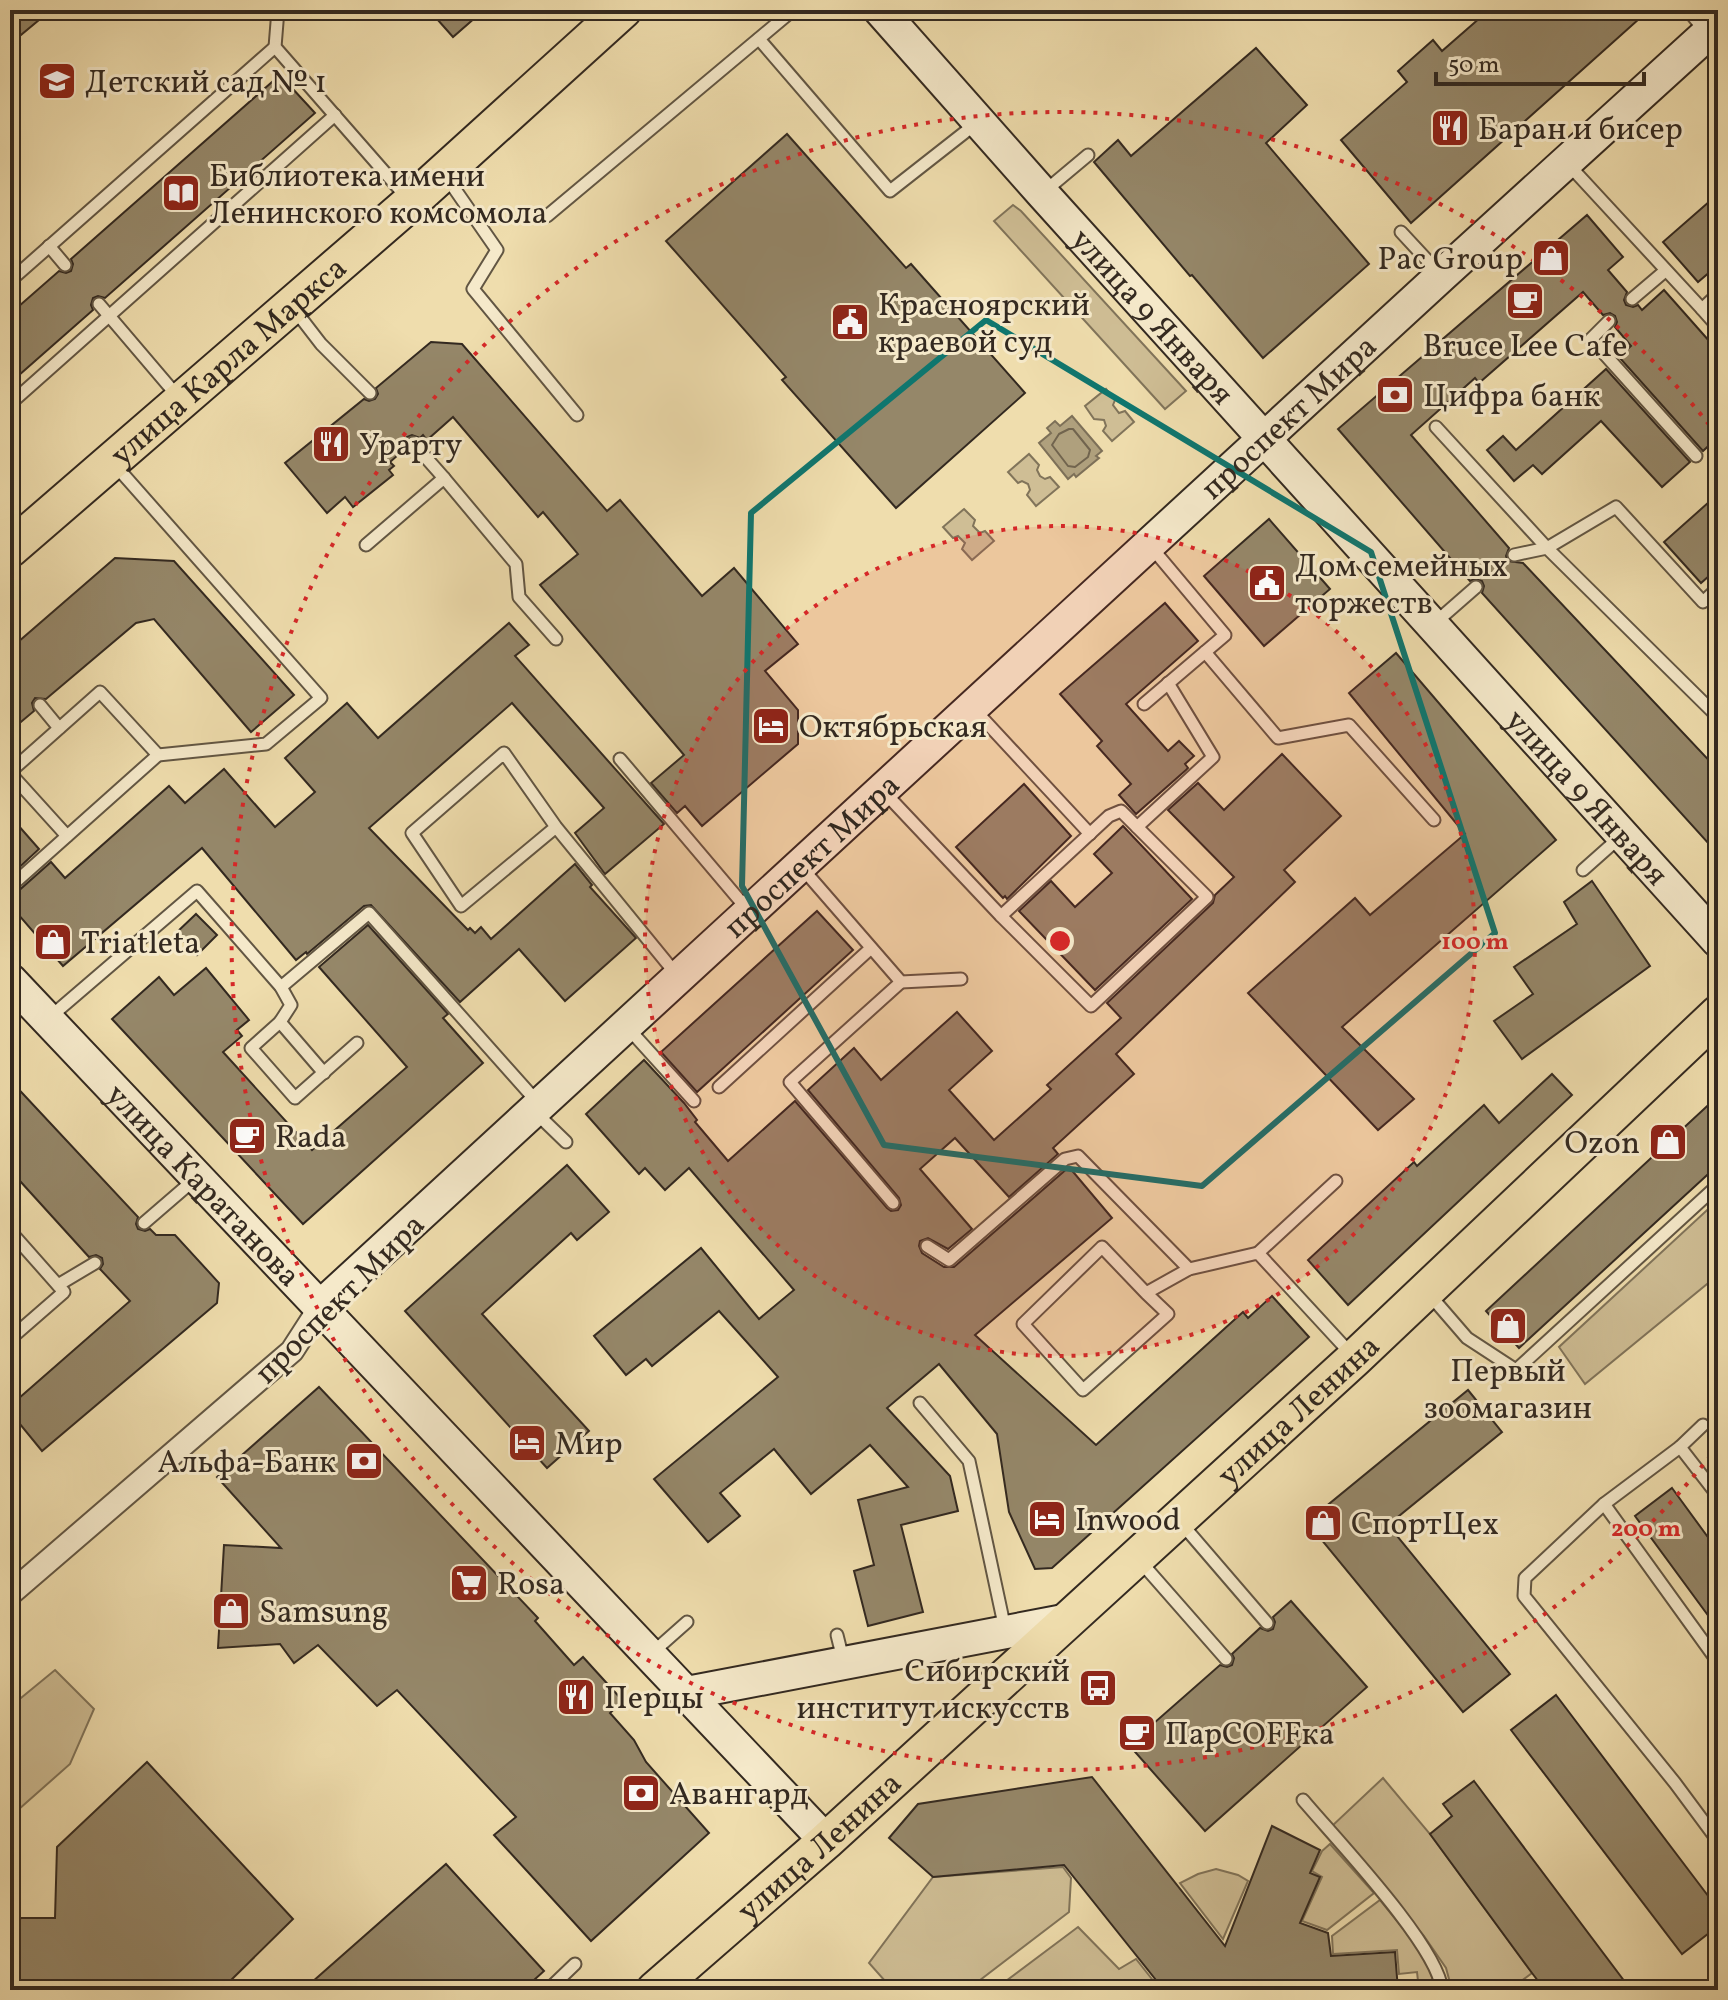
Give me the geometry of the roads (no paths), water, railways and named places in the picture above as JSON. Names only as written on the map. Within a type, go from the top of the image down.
[{"type":"main road","name":"улица Карла Маркса","points":[[10,549],[411,202],[623,10]]},
{"type":"main road","name":"улица Ленина","points":[[668,1986],[1355,1358],[1718,1014]]},
{"type":"street","name":"улица 9 Января","points":[[880,10],[1718,941]]},
{"type":"street","name":"проспект Мира","points":[[10,1594],[292,1351],[321,1306],[1567,163],[1708,29]]},
{"type":"street","name":"улица Каратанова","points":[[10,980],[826,1841]]},
{"type":"street","points":[[687,1693],[840,1649],[1006,1632],[1069,1620]]},
{"type":"lane","points":[[10,281],[275,47],[278,10]]},
{"type":"lane","points":[[547,216],[793,10]]},
{"type":"lane","points":[[759,39],[890,191],[978,121]]},
{"type":"lane","points":[[275,47],[411,202]]},
{"type":"lane","points":[[10,404],[335,115]]},
{"type":"lane","points":[[1042,193],[1088,155]]},
{"type":"lane","points":[[1567,163],[1718,327]]},
{"type":"lane","points":[[443,172],[497,250],[473,289],[577,415]]},
{"type":"lane","points":[[1401,232],[1441,276]]},
{"type":"lane","points":[[49,246],[65,265]]},
{"type":"lane","points":[[1632,299],[1665,271]]},
{"type":"lane","points":[[1702,309],[1718,294]]},
{"type":"lane","points":[[99,304],[182,400]]},
{"type":"lane","points":[[291,305],[321,344],[370,393]]},
{"type":"lane","points":[[1609,321],[1591,339],[1696,456]]},
{"type":"lane","points":[[1436,427],[1547,548],[1718,717]]},
{"type":"lane","points":[[413,443],[516,564],[519,597],[556,639]]},
{"type":"lane","points":[[10,887],[158,755],[266,744],[321,698],[112,461]]},
{"type":"lane","points":[[366,545],[444,478]]},
{"type":"lane","points":[[1514,555],[1547,548],[1616,507],[1703,602],[1718,588]]},
{"type":"lane","points":[[1144,704],[1225,635],[1150,546]]},
{"type":"lane","points":[[1433,625],[1476,587]]},
{"type":"lane","points":[[1205,652],[1278,738],[1349,725],[1434,820]]},
{"type":"lane","points":[[1137,827],[1213,757],[1168,683]]},
{"type":"lane","points":[[67,836],[10,773],[59,728],[100,692],[158,755]]},
{"type":"lane","points":[[40,705],[59,728]]},
{"type":"lane","points":[[973,708],[1090,834]]},
{"type":"lane","points":[[556,827],[461,906],[412,833],[504,753],[556,827],[679,977]]},
{"type":"lane","points":[[620,759],[750,912]]},
{"type":"lane","points":[[883,791],[1001,916],[1091,1006],[1207,897],[1121,811],[1109,816],[1001,916]]},
{"type":"lane","points":[[1583,870],[1622,835]]},
{"type":"lane","points":[[800,866],[901,982]]},
{"type":"lane","points":[[48,1020],[197,891],[281,987],[291,1005],[280,1022],[251,1048],[295,1098],[357,1043]]},
{"type":"lane","points":[[281,987],[369,913],[566,1142]]},
{"type":"lane","points":[[719,1087],[870,949]]},
{"type":"lane","points":[[893,1203],[790,1082],[901,982],[961,979]]},
{"type":"lane","points":[[280,1022],[324,1073]]},
{"type":"lane","points":[[626,1026],[694,1101]]},
{"type":"lane","points":[[927,1246],[949,1260],[1065,1159],[1078,1156],[1189,1269]]},
{"type":"lane","points":[[144,1223],[198,1176]]},
{"type":"lane","points":[[1146,1293],[1189,1269],[1258,1253],[1336,1181]]},
{"type":"lane","points":[[1426,1290],[1467,1338],[1516,1370],[1718,1185]]},
{"type":"lane","points":[[10,1231],[64,1292],[10,1339]]},
{"type":"lane","points":[[1102,1247],[1146,1293],[1168,1314],[1083,1390],[1023,1324],[1102,1247]]},
{"type":"lane","points":[[1258,1253],[1355,1358]]},
{"type":"lane","points":[[58,1285],[95,1263]]},
{"type":"lane","points":[[920,1403],[969,1461],[1006,1632]]},
{"type":"lane","points":[[1703,1425],[1680,1447],[1604,1504],[1525,1578],[1524,1596],[1718,1841]]},
{"type":"lane","points":[[1680,1447],[1718,1496]]},
{"type":"lane","points":[[1604,1504],[1718,1662]]},
{"type":"lane","points":[[1179,1520],[1267,1623]]},
{"type":"lane","points":[[1137,1558],[1226,1659]]},
{"type":"lane","points":[[651,1655],[687,1622]]},
{"type":"lane","points":[[1303,1800],[1431,1956],[1441,1978],[1442,1990]]},
{"type":"lane","points":[[548,1990],[575,1964]]},
{"type":"water","points":[[1072,416],[1102,451],[1096,456],[1099,458],[1076,477],[1074,474],[1068,479],[1039,443],[1051,433],[1047,428],[1055,421],[1060,426]]},
{"type":"place","name":"Детский сад № 1","points":[[57,81]]},
{"type":"place","name":"Баран и бисер","points":[[1450,128]]},
{"type":"place","name":"Библиотека имени Ленинского комсомола","points":[[181,193]]},
{"type":"place","name":"Pac Group","points":[[1551,258]]},
{"type":"place","name":"Bruce Lee Cafe","points":[[1525,301]]},
{"type":"place","name":"Красноярский краевой суд","points":[[850,322]]},
{"type":"place","name":"Цифра банк","points":[[1395,395]]},
{"type":"place","name":"Урарту","points":[[331,444]]},
{"type":"place","name":"Дом семейных торжеств","points":[[1267,583]]},
{"type":"place","name":"Октябрьская","points":[[771,726]]},
{"type":"place","name":"Triatleta","points":[[53,942]]},
{"type":"place","name":"Rada","points":[[247,1136]]},
{"type":"place","name":"Ozon","points":[[1668,1142]]},
{"type":"place","name":"Первый зоомагазин","points":[[1508,1326]]},
{"type":"place","name":"Мир","points":[[527,1443]]},
{"type":"place","name":"Альфа-Банк","points":[[364,1461]]},
{"type":"place","name":"Inwood","points":[[1047,1519]]},
{"type":"place","name":"СпортЦех","points":[[1323,1523]]},
{"type":"place","name":"Rosa","points":[[469,1583]]},
{"type":"place","name":"Samsung","points":[[231,1611]]},
{"type":"place","name":"Сибирский институт искусств","points":[[1098,1688]]},
{"type":"place","name":"Перцы","points":[[576,1697]]},
{"type":"place","name":"ПарCOFFка","points":[[1137,1733]]},
{"type":"place","name":"Авангард","points":[[641,1793]]}]
